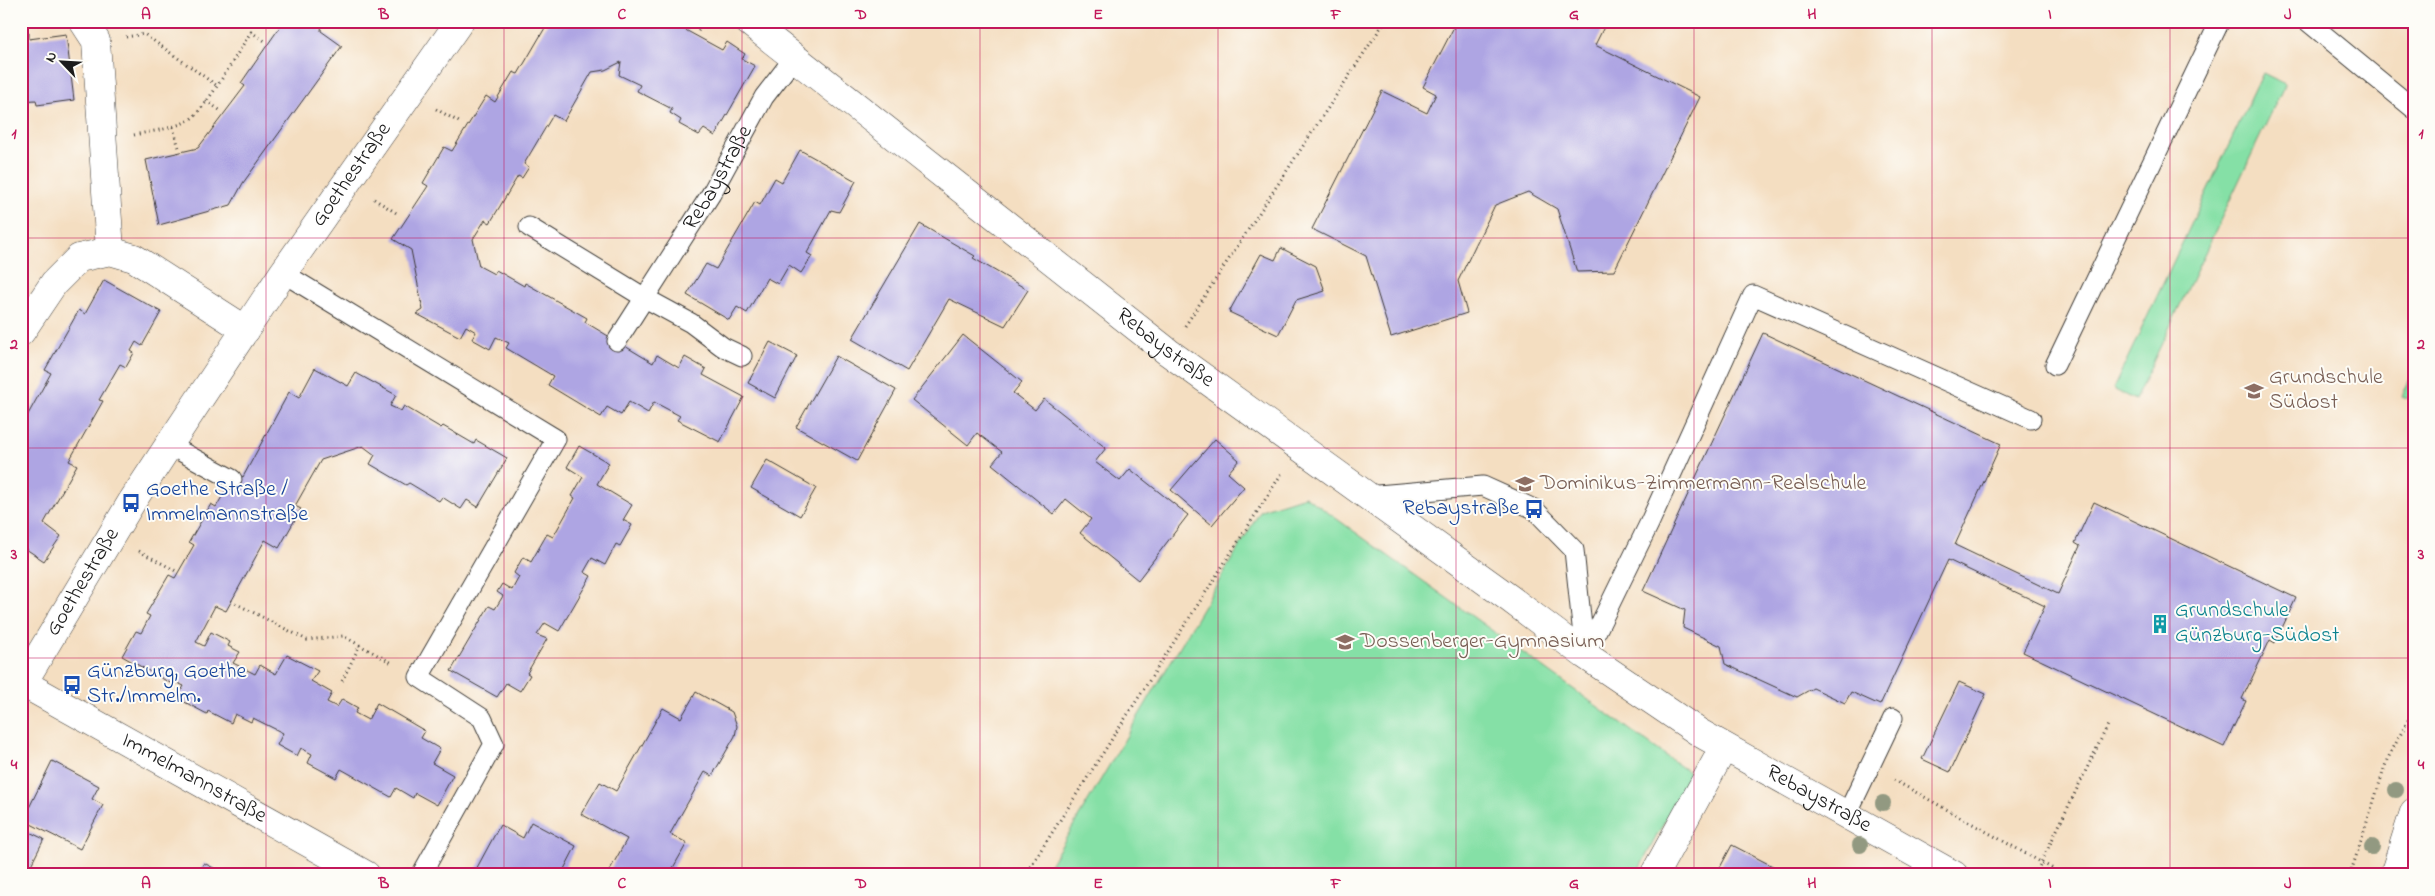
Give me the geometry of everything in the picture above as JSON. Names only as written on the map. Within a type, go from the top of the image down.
[{"type":"street","name":"Goethestraße","points":[[22,684],[169,444],[283,273],[460,21]]},
{"type":"street","name":"Rebaystraße","points":[[748,21],[1168,352],[1585,655],[1700,733],[1848,814],[1954,875]]},
{"type":"street","points":[[90,31],[104,141],[110,251]]},
{"type":"street","points":[[21,332],[54,283],[79,258],[110,251],[134,258],[246,330]]},
{"type":"street","name":"Immelmannstraße","points":[[22,684],[366,875]]},
{"type":"street","points":[[1654,875],[1724,747]]},
{"type":"street","points":[[2394,875],[2414,812]]},
{"type":"lane","points":[[2055,365],[2220,21]]},
{"type":"lane","points":[[2307,21],[2414,109]]},
{"type":"lane","name":"Rebaystraße","points":[[617,342],[712,194],[764,96],[794,58]]},
{"type":"lane","points":[[529,226],[645,298],[691,323],[723,347],[742,356]]},
{"type":"lane","points":[[283,273],[556,439],[419,677],[482,718],[494,744],[421,875]]},
{"type":"lane","points":[[1585,655],[1649,524],[1753,295],[2031,419]]},
{"type":"lane","points":[[169,444],[232,480]]},
{"type":"lane","points":[[1366,496],[1484,486],[1534,509],[1574,550],[1585,655]]},
{"type":"lane","points":[[1848,814],[1893,718]]},
{"type":"path","points":[[698,31],[706,21]]},
{"type":"path","points":[[1168,352],[1385,21]]},
{"type":"path","points":[[90,31],[144,34],[216,85]]},
{"type":"path","points":[[104,141],[173,126],[191,119],[206,101],[251,32],[265,41]]},
{"type":"path","points":[[206,101],[221,111]]},
{"type":"path","points":[[173,126],[179,148]]},
{"type":"path","points":[[1025,875],[1299,447]]},
{"type":"path","points":[[111,536],[178,572]]},
{"type":"path","points":[[231,601],[307,640],[343,636],[419,677]]},
{"type":"path","points":[[342,681],[360,646]]},
{"type":"path","points":[[2350,875],[2387,760],[2414,709]]},
{"type":"path","points":[[2035,875],[2108,725]]},
{"type":"path","points":[[1870,767],[2042,861],[2064,875]]},
{"type":"green space","points":[[2263,73],[2285,84],[2135,400],[2113,389]]},
{"type":"green space","points":[[2414,370],[2414,401],[2402,396]]},
{"type":"green space","name":"Dossenberger-Gymnasium","points":[[1305,496],[1690,773],[1636,875],[1044,875],[1261,510]]},
{"type":"building","points":[[284,21],[322,21],[321,31],[342,46],[243,183],[231,205],[159,225],[146,160],[198,148],[245,86],[241,83]]},
{"type":"building","points":[[549,21],[669,21],[722,50],[727,42],[745,54],[742,59],[755,66],[715,136],[704,129],[699,135],[679,124],[681,120],[670,113],[672,109],[637,91],[640,85],[619,75],[621,62],[605,70],[592,72],[564,121],[553,115],[524,164],[529,167],[522,178],[518,176],[490,223],[485,220],[473,239],[479,266],[494,274],[496,270],[524,286],[525,283],[587,318],[585,322],[653,363],[657,355],[679,368],[685,357],[706,369],[703,375],[744,397],[720,442],[677,420],[680,416],[654,402],[648,413],[629,402],[621,415],[607,407],[601,417],[548,385],[553,376],[506,348],[509,343],[496,337],[490,349],[472,339],[476,332],[466,326],[460,337],[417,314],[423,310],[411,250],[393,239],[428,186],[423,183],[444,147],[452,151],[486,96],[495,102],[513,72],[518,74]]},
{"type":"building","points":[[1457,21],[1574,21],[1578,23],[1579,21],[1607,21],[1595,45],[1700,97],[1614,271],[1577,272],[1557,209],[1528,192],[1495,205],[1458,281],[1467,313],[1391,337],[1366,256],[1312,229],[1382,91],[1427,113],[1436,94],[1423,87]]},
{"type":"building","points":[[29,33],[29,39],[66,34],[74,100],[37,105],[36,100],[21,101],[21,34]]},
{"type":"building","points":[[800,150],[856,181],[839,212],[831,210],[807,253],[812,256],[801,273],[789,265],[778,284],[767,278],[747,313],[737,307],[729,320],[687,295],[706,264],[716,269],[755,202],[760,205],[775,178],[782,182]]},
{"type":"building","points":[[920,224],[1028,290],[1005,326],[949,299],[907,371],[852,339]]},
{"type":"building","points":[[1281,248],[1316,266],[1325,291],[1296,300],[1278,335],[1229,312],[1261,254],[1275,260]]},
{"type":"building","points":[[104,280],[161,312],[142,346],[136,342],[131,351],[134,353],[126,367],[120,364],[99,400],[103,401],[69,461],[77,465],[44,523],[61,536],[44,561],[26,549],[21,557],[21,439],[23,435],[21,427],[51,373],[45,370],[79,310],[85,314]]},
{"type":"building","points":[[1763,333],[2001,444],[1955,545],[2058,594],[2080,546],[2075,543],[2094,502],[2296,598],[2275,643],[2270,640],[2242,699],[2246,701],[2224,747],[2023,652],[2045,606],[1948,560],[1880,705],[1851,692],[1845,703],[1813,688],[1797,697],[1725,664],[1721,646],[1683,628],[1685,610],[1643,591]]},
{"type":"building","points":[[963,335],[1022,382],[1013,393],[1035,410],[1044,399],[1106,448],[1095,462],[1120,481],[1130,469],[1188,515],[1138,580],[1080,533],[1091,519],[1066,499],[1054,514],[992,464],[1002,452],[977,433],[968,445],[912,400]]},
{"type":"building","points":[[770,342],[797,356],[775,398],[748,383]]},
{"type":"building","points":[[836,356],[896,390],[857,461],[796,427]]},
{"type":"building","points":[[315,368],[348,386],[356,373],[396,395],[390,406],[401,411],[404,406],[441,428],[443,426],[474,444],[476,440],[507,458],[478,507],[467,500],[461,509],[442,497],[439,501],[409,483],[406,485],[370,464],[375,455],[363,446],[321,460],[295,506],[301,509],[279,548],[265,540],[226,611],[215,606],[196,642],[204,646],[211,632],[230,642],[228,646],[240,652],[233,663],[255,674],[260,665],[276,674],[287,655],[318,671],[311,681],[332,693],[327,702],[337,707],[342,699],[358,708],[355,713],[368,720],[377,703],[425,731],[421,738],[440,749],[432,763],[453,775],[437,805],[415,793],[413,798],[396,788],[391,797],[341,769],[336,778],[308,763],[312,754],[301,748],[297,756],[277,745],[283,733],[253,718],[251,722],[235,714],[231,723],[208,711],[207,714],[177,698],[184,686],[173,681],[172,684],[122,656],[136,631],[141,633],[150,616],[146,614],[169,575],[175,578],[194,545],[189,542],[211,504],[216,507],[236,473],[243,477],[289,392],[299,398]]},
{"type":"building","points":[[1215,439],[1239,460],[1228,473],[1244,487],[1212,525],[1171,490]]},
{"type":"building","points":[[579,446],[609,463],[597,484],[632,505],[623,520],[632,525],[620,546],[616,544],[605,565],[592,558],[584,572],[591,576],[559,631],[545,623],[537,635],[547,639],[527,673],[530,675],[520,691],[506,683],[497,697],[451,671],[489,606],[495,609],[503,596],[497,592],[502,584],[512,590],[519,577],[514,573],[523,557],[531,562],[547,534],[553,537],[575,498],[572,496],[583,477],[567,467]]},
{"type":"building","points":[[767,460],[816,488],[800,516],[751,488]]},
{"type":"building","points":[[1959,682],[1986,694],[1950,772],[1922,759]]},
{"type":"building","points":[[696,692],[732,712],[737,726],[735,736],[712,776],[705,772],[670,834],[687,843],[669,875],[607,875],[627,839],[581,814],[600,782],[616,791],[663,708],[681,718]]},
{"type":"building","points":[[52,761],[99,786],[92,799],[103,805],[80,849],[23,820]]},
{"type":"building","points":[[531,822],[576,846],[561,875],[473,875],[500,825],[523,838]]},
{"type":"building","points":[[21,828],[44,839],[29,869],[21,865]]},
{"type":"building","points":[[1732,845],[1782,871],[1780,875],[1716,875]]},
{"type":"building","points":[[204,863],[227,875],[198,875]]},
{"type":"place","name":"Grundschule Südost","points":[[2254,391]]},
{"type":"place","name":"Dominikus-Zimmermann-Realschule","points":[[1525,484]]},
{"type":"place","name":"Goethe Straße / Immelmannstraße","points":[[131,503]]},
{"type":"place","name":"Rebaystraße","points":[[1534,509]]},
{"type":"place","name":"Grundschule Günzburg-Südost","points":[[2160,624]]},
{"type":"place","name":"Dossenberger-Gymnasium","points":[[1345,642]]},
{"type":"place","name":"Günzburg, Goethe Str./Immelm.","points":[[72,685]]}]
